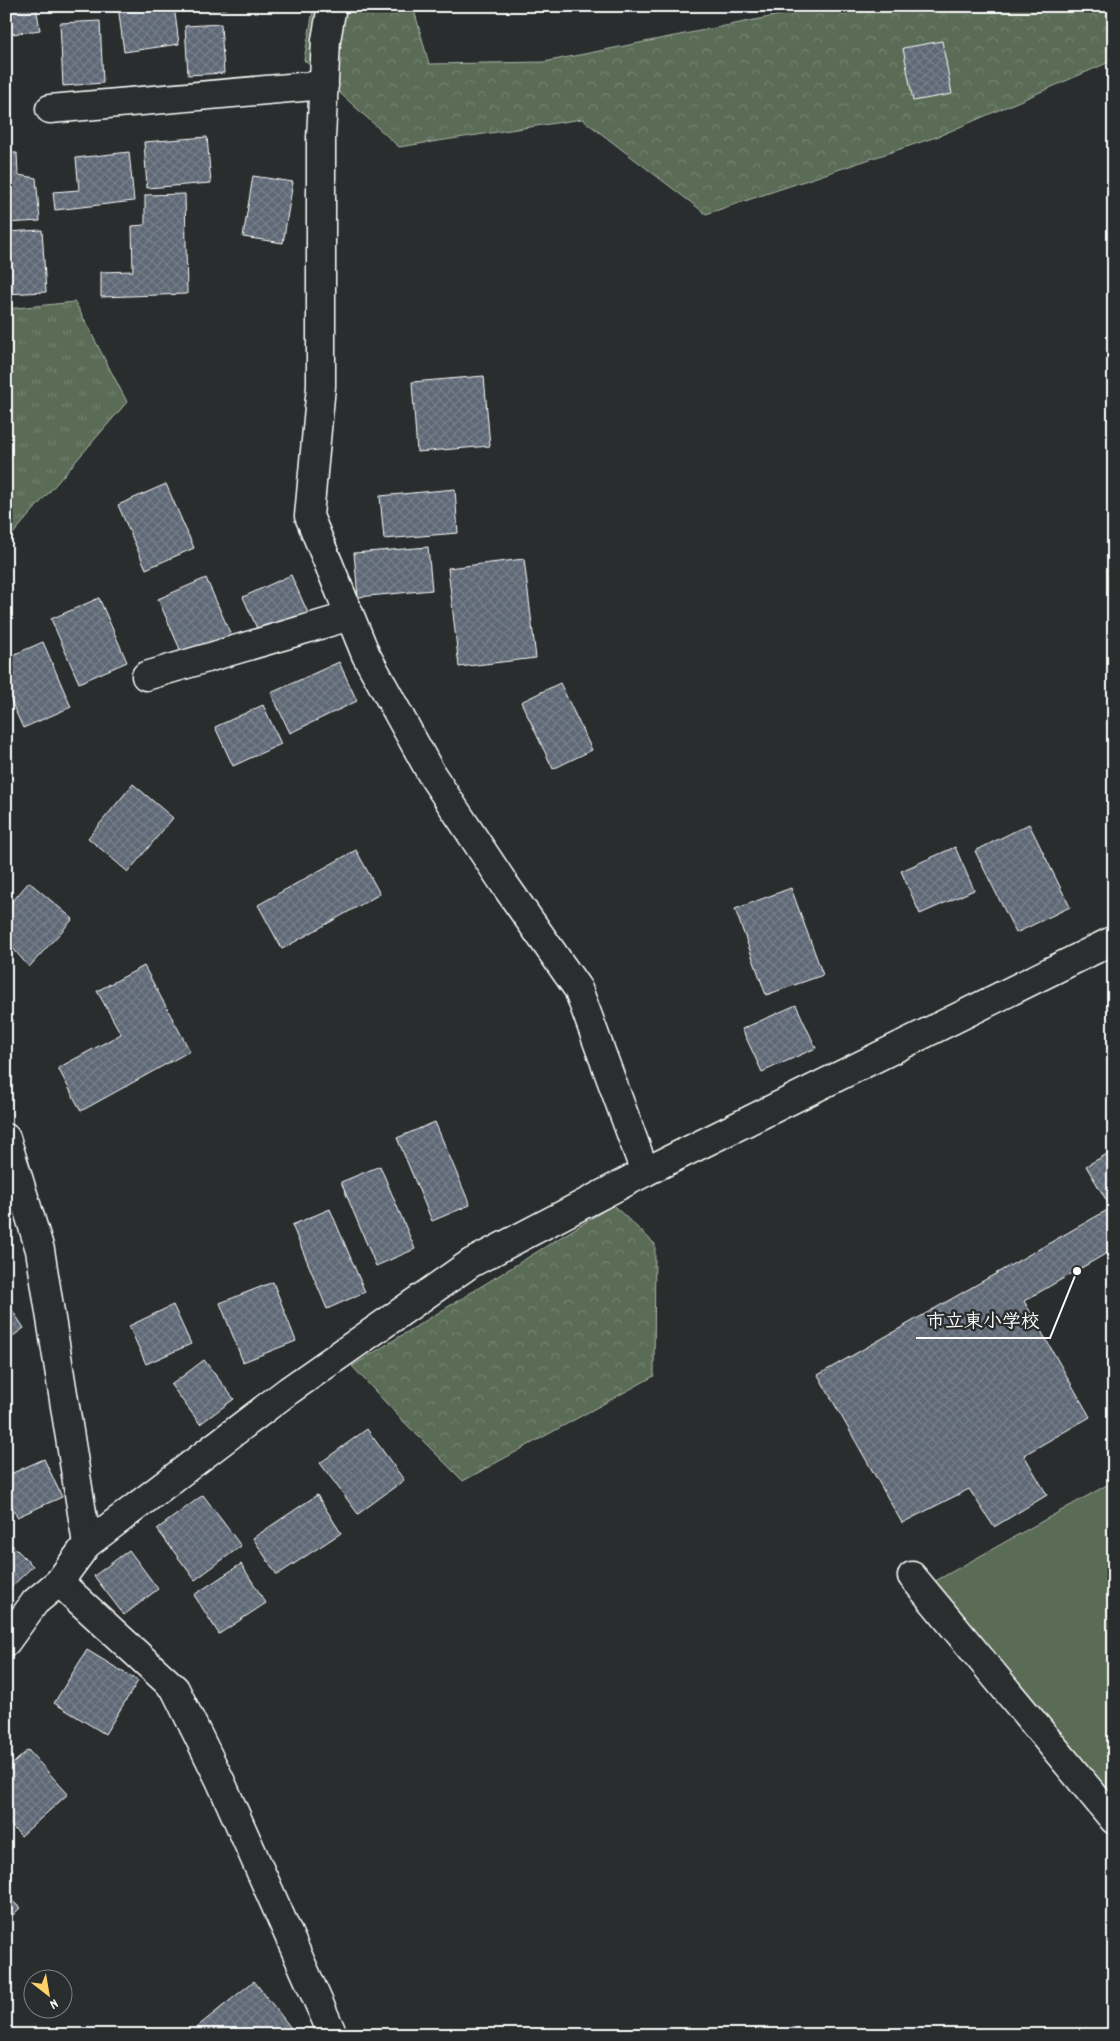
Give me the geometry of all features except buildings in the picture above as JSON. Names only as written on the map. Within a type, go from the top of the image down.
[{"type":"street","points":[[332,6],[326,40],[321,138],[321,386],[310,516],[366,655],[432,775],[578,989],[645,1172]]},
{"type":"street","points":[[50,109],[324,85]]},
{"type":"street","points":[[146,676],[350,616]]},
{"type":"street","points":[[6,1642],[36,1602],[59,1582],[87,1544],[288,1391],[471,1263],[645,1172],[1114,940]]},
{"type":"street","points":[[6,1138],[40,1250],[87,1544]]},
{"type":"street","points":[[912,1576],[1114,1820]]},
{"type":"street","points":[[59,1582],[175,1689],[220,1780],[333,2035]]},
{"type":"green space","points":[[314,6],[413,6],[429,64],[544,62],[825,6],[1114,6],[1114,60],[939,136],[706,214],[582,119],[399,147],[304,60]]},
{"type":"green space","points":[[75,302],[127,402],[6,542],[6,309]]},
{"type":"green space","points":[[613,1205],[655,1244],[654,1376],[463,1481],[400,1418],[352,1366]]},
{"type":"green space","points":[[1114,1481],[1114,1820],[923,1588]]},
{"type":"place","name":"市立東小学校","points":[[1077,1271]]}]
